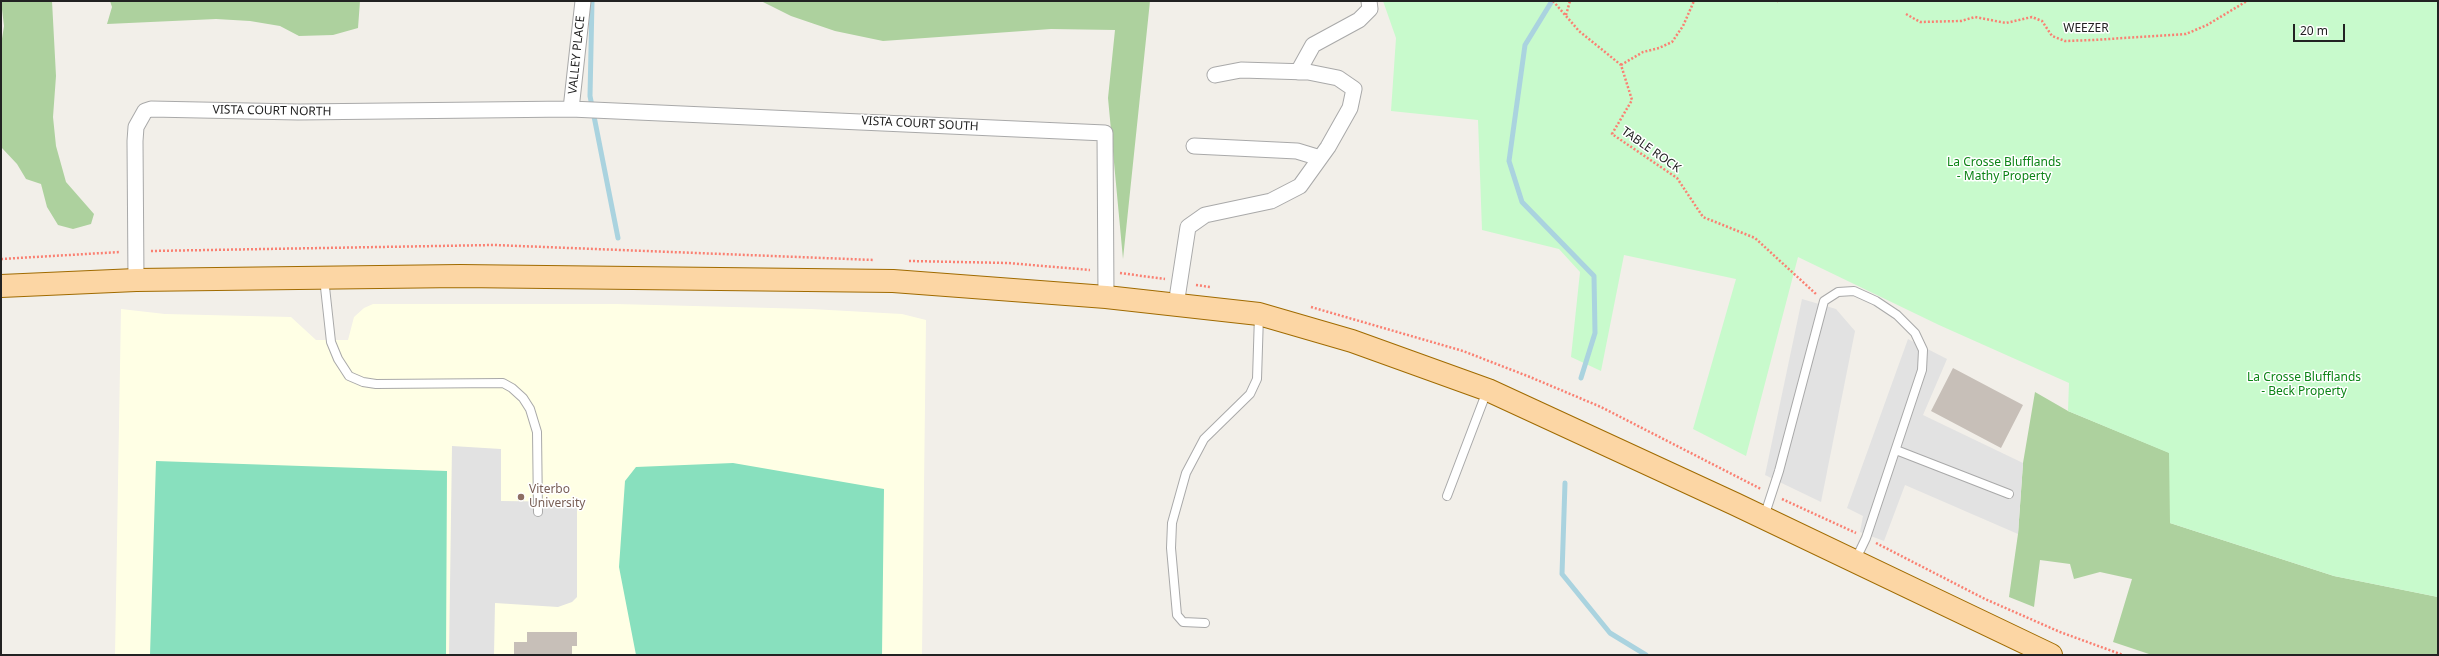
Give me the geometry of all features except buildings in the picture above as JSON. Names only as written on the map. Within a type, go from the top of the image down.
[{"type":"main road","points":[[1,286],[136,280],[460,276],[893,281],[1106,296],[1259,314],[1352,341],[1488,390],[1764,518],[2051,655]]},
{"type":"street","name":"VALLEY PLACE","points":[[571,109],[583,1]]},
{"type":"street","points":[[1298,72],[1313,45],[1359,20],[1370,9],[1369,1]]},
{"type":"street","points":[[1176,305],[1188,227],[1205,215],[1271,201],[1300,186],[1320,158],[1350,108],[1354,89],[1338,78],[1298,72],[1242,70],[1215,75]]},
{"type":"street","name":"VISTA COURT NORTH","points":[[136,280],[135,142],[136,127],[145,111],[151,109],[298,112],[571,109]]},
{"type":"street","name":"VISTA COURT SOUTH","points":[[571,109],[1105,133],[1106,296]]},
{"type":"street","points":[[1194,146],[1297,151],[1320,158]]},
{"type":"lane","points":[[324,278],[332,342],[338,359],[349,376],[363,382],[376,384],[503,383],[512,388],[523,398],[530,409],[537,432],[538,512]]},
{"type":"lane","points":[[1764,518],[1772,494],[1824,301],[1838,292],[1854,290],[1876,301],[1897,315],[1915,333],[1923,350],[1922,370],[1866,538],[1855,562]]},
{"type":"lane","points":[[1205,623],[1183,622],[1177,614],[1171,548],[1172,523],[1186,473],[1204,438],[1250,394],[1257,379],[1259,314]]},
{"type":"lane","points":[[1446,496],[1488,390]]},
{"type":"lane","points":[[1896,450],[2010,494]]},
{"type":"path","points":[[1553,1],[1578,31],[1621,65],[1643,52],[1659,48],[1672,42],[1683,26],[1694,1]]},
{"type":"path","points":[[1565,15],[1570,1]]},
{"type":"path","name":"WEEZER","points":[[1906,14],[1920,22],[1961,21],[1975,17],[2006,23],[2032,17],[2042,21],[2052,36],[2065,40],[2093,40],[2186,34],[2207,25],[2247,1]]},
{"type":"path","name":"TABLE ROCK","points":[[1621,65],[1632,100],[1612,134],[1677,178],[1703,217],[1755,238],[1824,301]]},
{"type":"path","points":[[1,259],[136,252],[494,245],[878,260]]},
{"type":"path","points":[[902,261],[1008,263],[1106,271],[1216,288]]},
{"type":"path","points":[[1308,306],[1463,352],[1530,376],[1601,407],[1772,494],[1866,538],[1985,599],[2060,632],[2123,655]]},
{"type":"shaded area","points":[[1802,299],[1836,309],[1855,331],[1821,502],[1765,475]]},
{"type":"shaded area","name":"Viterbo University","points":[[373,304],[616,304],[811,309],[902,314],[926,320],[922,655],[115,655],[121,309],[165,314],[291,317],[316,340],[348,340],[354,317],[364,308]]},
{"type":"shaded area","points":[[1908,339],[1947,359],[1923,415],[2023,463],[2018,534],[1905,485],[1884,541],[1860,532],[1863,516],[1847,508]]},
{"type":"shaded area","points":[[452,446],[501,449],[501,501],[577,502],[577,597],[572,602],[558,607],[495,603],[494,655],[449,655]]},
{"type":"green space","points":[[1,1],[52,1],[56,76],[53,117],[56,146],[66,182],[94,214],[91,224],[73,229],[58,225],[47,207],[41,184],[26,179],[17,164],[1,147],[1,45],[4,26]]},
{"type":"green space","points":[[110,1],[360,1],[358,28],[333,35],[299,36],[280,26],[250,21],[216,19],[107,24],[112,7]]},
{"type":"green space","points":[[761,1],[1150,1],[1123,259],[1108,98],[1115,30],[1051,29],[883,41],[835,31],[791,16]]},
{"type":"green space","name":"La Crosse Blufflands - Mathy Property","points":[[1383,1],[2438,1],[2438,597],[2334,576],[2170,523],[2169,453],[2068,411],[2069,383],[1939,325],[1798,257],[1746,456],[1693,429],[1736,279],[1624,255],[1601,371],[1571,357],[1580,272],[1559,249],[1482,230],[1478,120],[1391,111],[1396,38]]},
{"type":"green space","points":[[2035,392],[2068,411],[2170,453],[2170,523],[2334,576],[2438,597],[2438,655],[2152,655],[2113,642],[2132,579],[2100,572],[2074,579],[2070,564],[2040,560],[2034,607],[2009,597],[2018,534],[2023,463]]},
{"type":"green space","points":[[156,461],[447,471],[446,655],[150,655]]},
{"type":"green space","points":[[733,463],[884,489],[882,655],[636,655],[619,567],[625,481],[636,467]]},
{"type":"waterway","points":[[592,1],[590,96],[618,238]]},
{"type":"waterway","points":[[1552,1],[1525,45],[1509,161],[1522,202],[1594,276],[1595,333],[1581,378]]},
{"type":"waterway","points":[[1565,483],[1562,574],[1610,633],[1646,655]]},
{"type":"place","name":"Viterbo University","points":[[521,497]]},
{"type":"park label","name":"La Crosse Blufflands - Beck Property","points":[[2304,385]]}]
